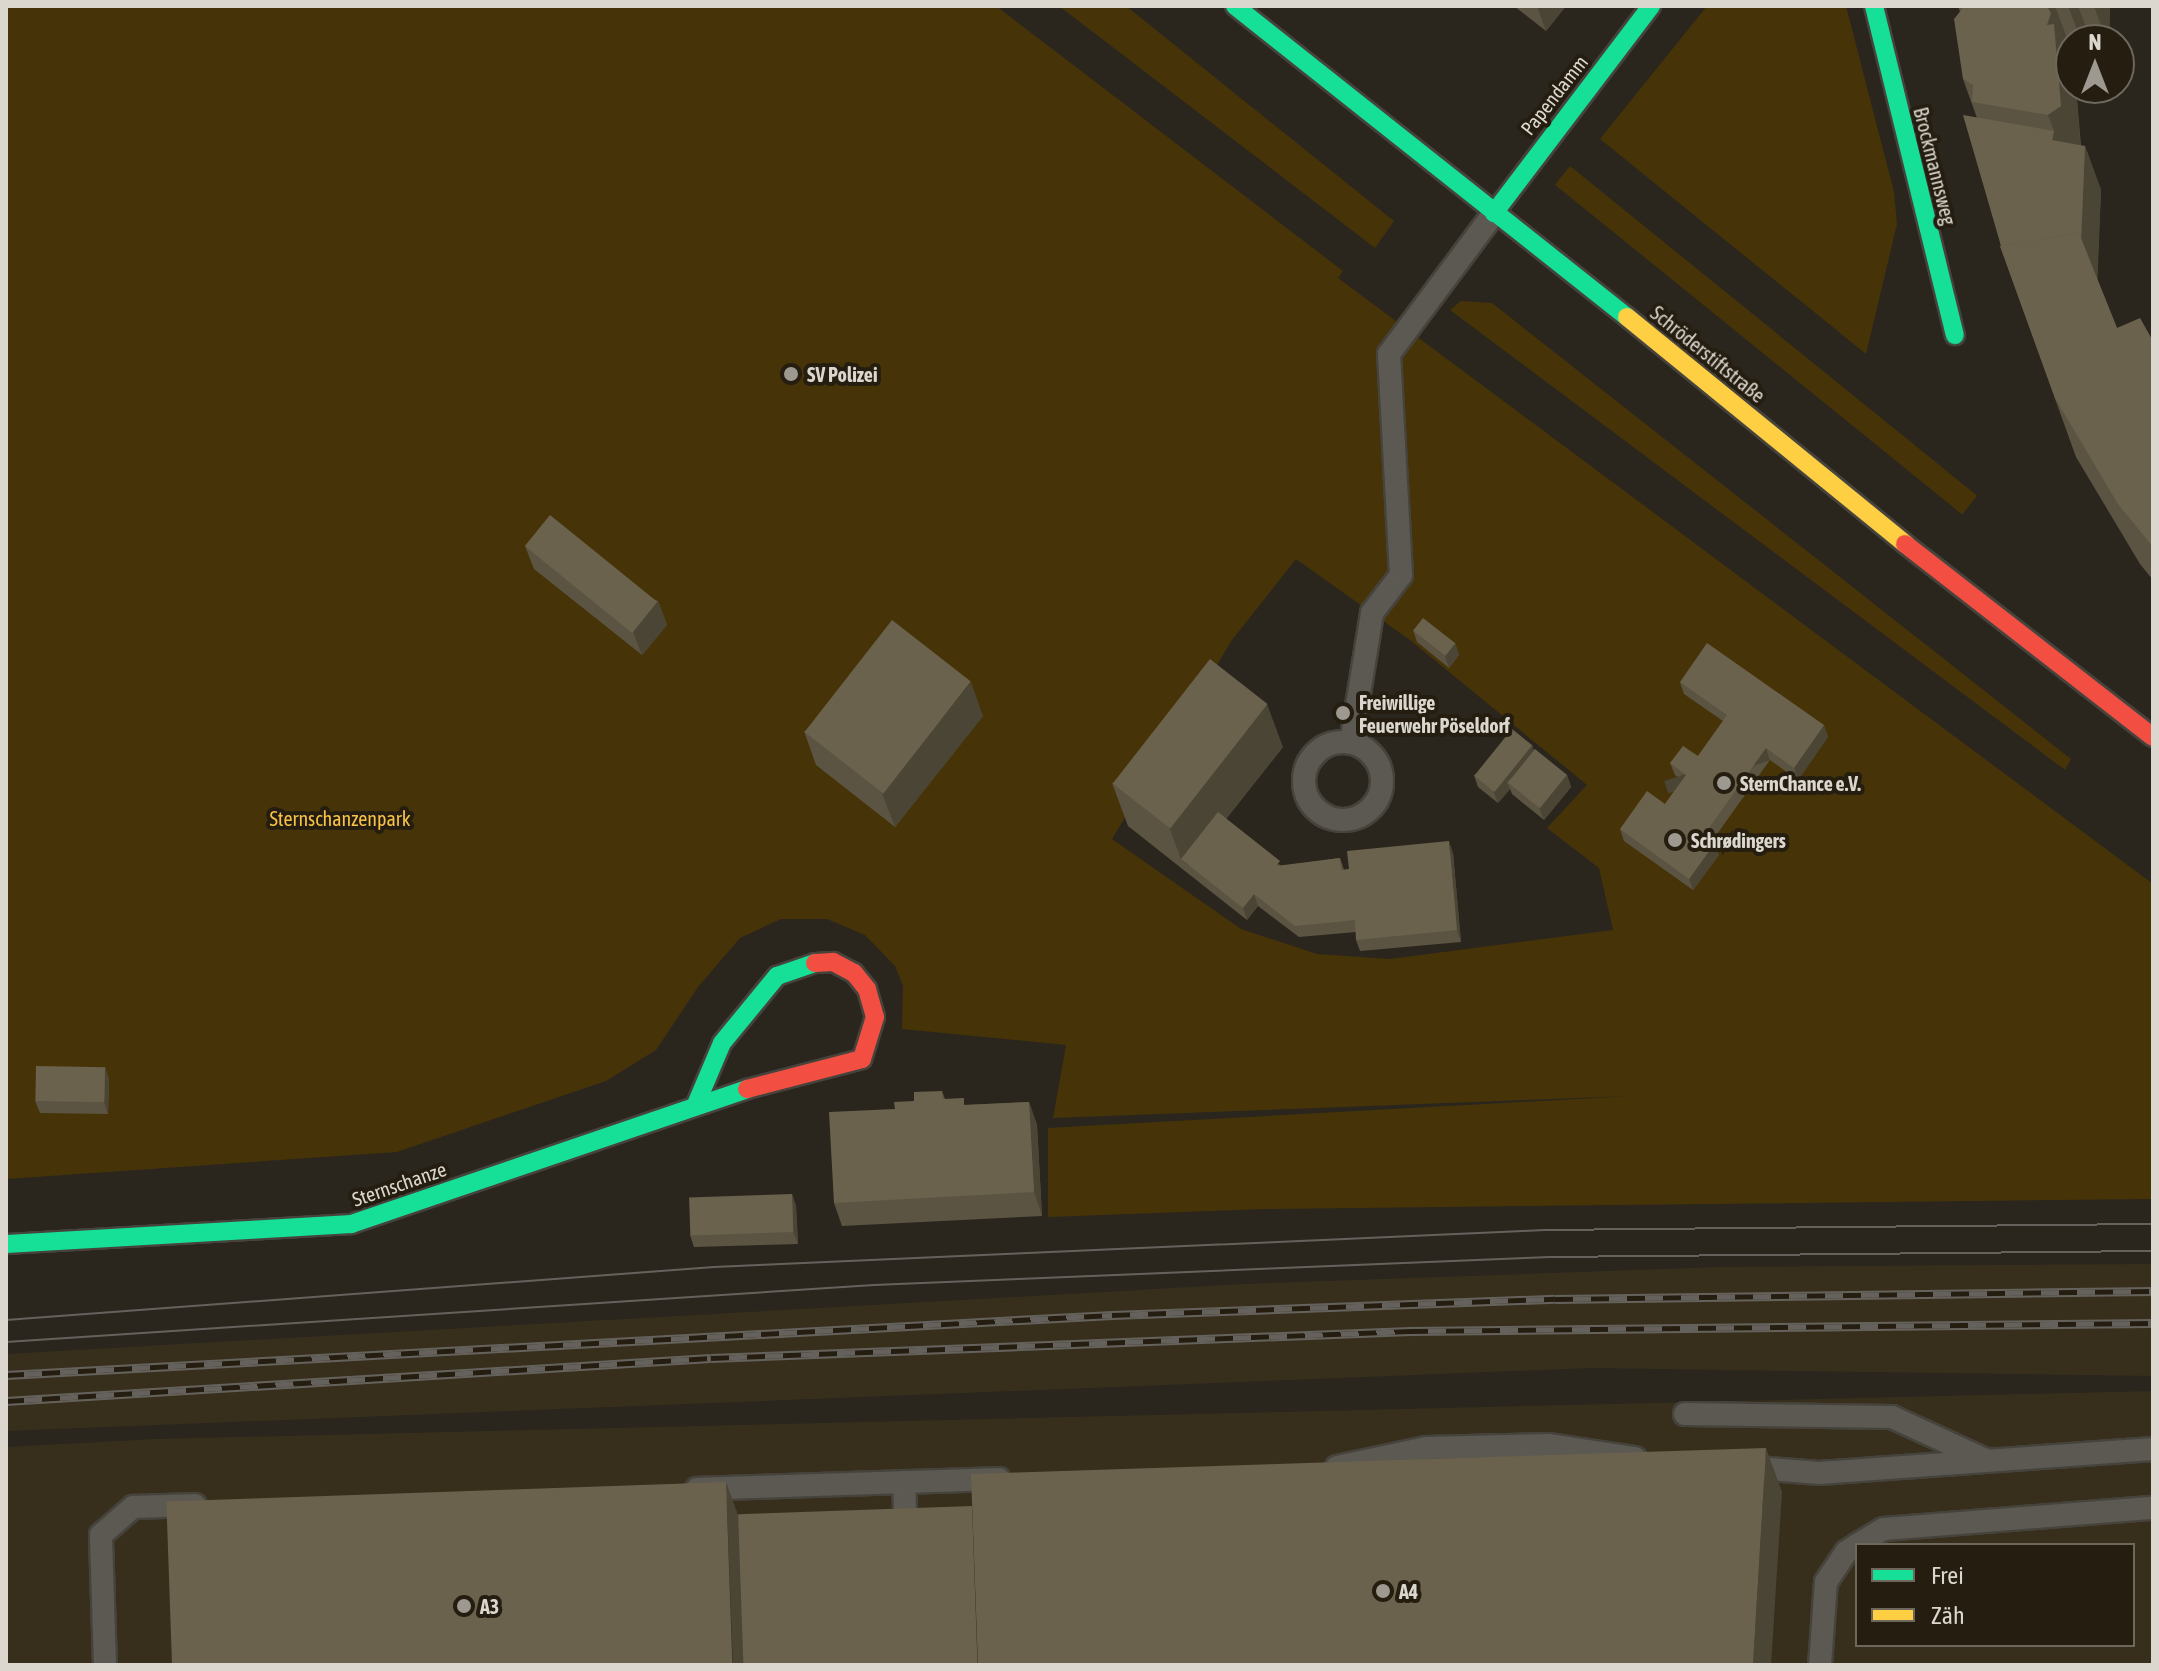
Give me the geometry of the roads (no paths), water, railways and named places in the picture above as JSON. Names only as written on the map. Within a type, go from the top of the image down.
[{"type":"street","name":"Schröderstiftstraße","points":[[1235,6],[1725,395],[1969,597],[2153,737]]},
{"type":"street","name":"Papendamm","points":[[1494,213],[1651,6]]},
{"type":"street","name":"Brockmannsweg","points":[[1874,6],[1955,335]]},
{"type":"street","name":"Sternschanze","points":[[6,1244],[351,1224],[697,1102],[862,1059],[875,1017],[867,989],[854,973],[833,962],[803,963],[777,976],[722,1043],[697,1102]]},
{"type":"lane","points":[[1351,743],[1372,613],[1401,575],[1389,354],[1494,213]]},
{"type":"lane","points":[[1685,1414],[1892,1417],[1987,1460]]},
{"type":"lane","points":[[1313,1470],[1426,1448],[1491,1446],[1548,1445],[1653,1460]]},
{"type":"lane","points":[[1491,1446],[1491,1477]]},
{"type":"lane","points":[[1728,1466],[1819,1473],[2153,1449]]},
{"type":"lane","points":[[668,1490],[1030,1478]]},
{"type":"lane","points":[[904,1482],[907,1558]]},
{"type":"lane","points":[[105,1665],[101,1535],[133,1507],[212,1505]]},
{"type":"lane","points":[[1860,1543],[1884,1529],[2153,1508]]},
{"type":"lane","points":[[1820,1665],[1826,1582],[1846,1552],[1855,1546]]},
{"type":"tram line","points":[[6,1320],[714,1267],[1545,1230],[2153,1224]]},
{"type":"tram line","points":[[6,1342],[874,1285],[1549,1257],[2153,1251]]},
{"type":"railway","points":[[6,1375],[1112,1315],[1555,1299],[2153,1291]]},
{"type":"railway","points":[[6,1401],[711,1358],[1410,1331],[2153,1323]]},
{"type":"place","name":"SV Polizei","points":[[791,374]]},
{"type":"place","name":"Freiwillige Feuerwehr Pöseldorf","points":[[1343,713]]},
{"type":"place","name":"SternChance e.V.","points":[[1724,783]]},
{"type":"place","name":"Schrødingers","points":[[1675,840]]},
{"type":"place","name":"A4","points":[[1383,1591]]},
{"type":"place","name":"A3","points":[[464,1606]]},
{"type":"park label","name":"Sternschanzenpark","points":[[340,818]]}]
